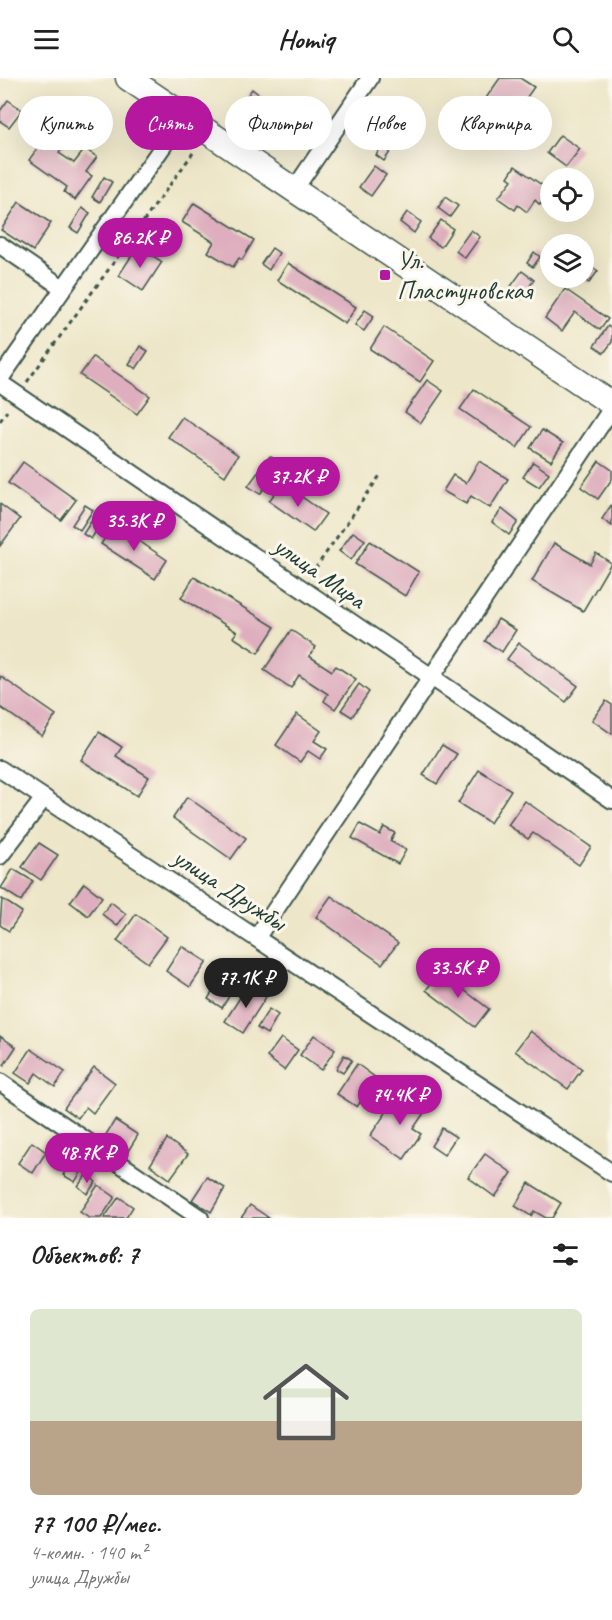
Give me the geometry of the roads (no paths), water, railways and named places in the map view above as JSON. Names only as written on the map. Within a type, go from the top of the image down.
[{"type":"street","points":[[128,78],[155,96]]},
{"type":"street","points":[[294,190],[370,78]]},
{"type":"street","points":[[213,136],[612,406],[257,937]]},
{"type":"street","points":[[0,381],[160,150]]},
{"type":"street","points":[[0,244],[63,288]]},
{"type":"street","name":"улица Мира","points":[[0,381],[301,590],[612,800]]},
{"type":"street","name":"улица Дружбы","points":[[0,769],[612,1173]]},
{"type":"street","points":[[0,856],[44,798]]},
{"type":"street","points":[[0,1082],[200,1218]]},
{"type":"place","name":"Ул. Пластуновская","points":[[385,275]]}]
